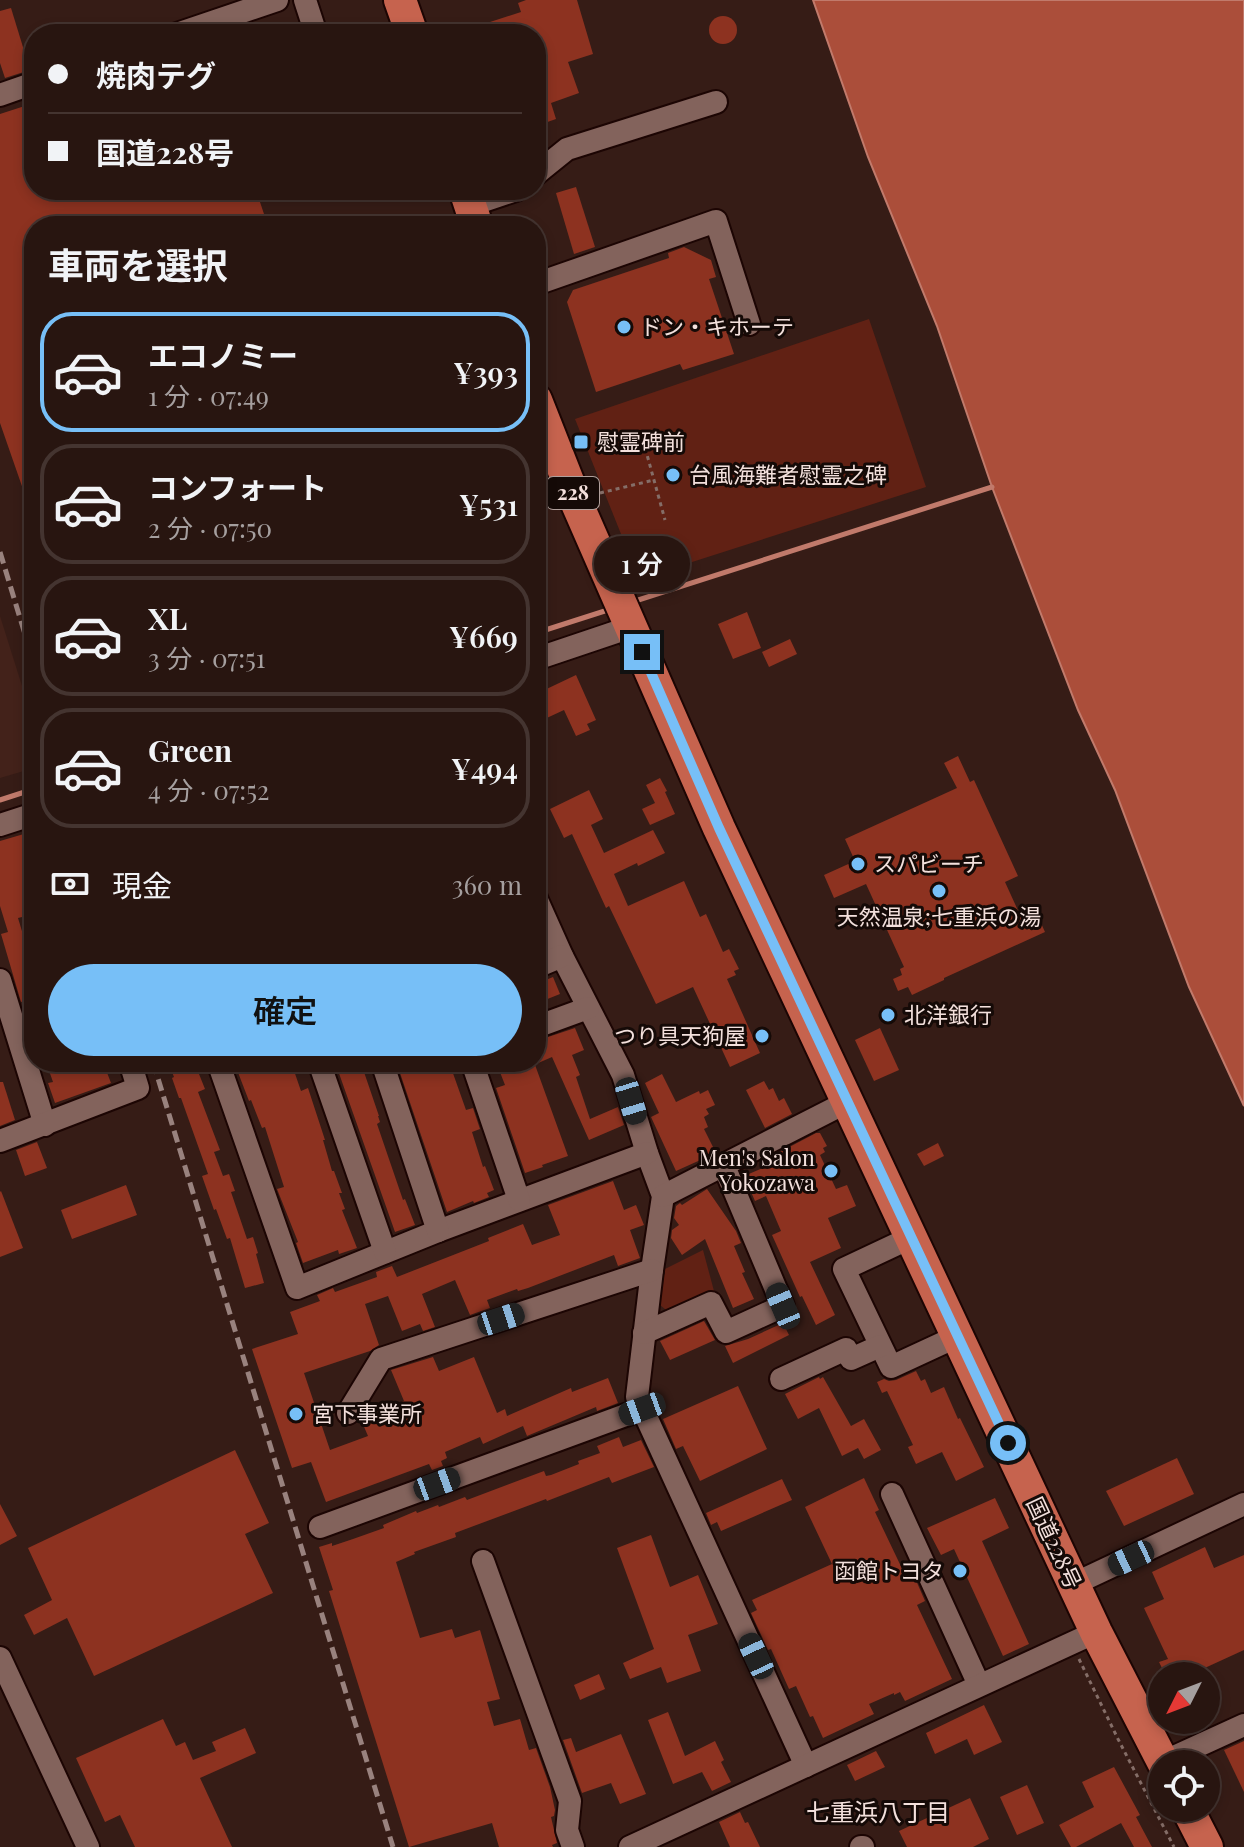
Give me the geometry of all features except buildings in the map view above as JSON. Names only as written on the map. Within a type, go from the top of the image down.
[{"type":"highway","points":[[400,0],[408,24]]},
{"type":"highway","name":"国道228号","points":[[546,434],[719,828],[1074,1584],[1084,1637],[1156,1750]]},
{"type":"highway","points":[[1194,1822],[1207,1847]]},
{"type":"street","points":[[206,24],[277,0]]},
{"type":"street","points":[[305,0],[313,24]]},
{"type":"street","points":[[0,95],[24,87]]},
{"type":"street","points":[[546,166],[567,149],[716,102]]},
{"type":"street","points":[[546,280],[716,221],[749,324]]},
{"type":"street","points":[[546,655],[629,622]]},
{"type":"street","points":[[0,825],[24,817]]},
{"type":"street","points":[[546,920],[623,1075],[663,1196],[637,1397],[806,1766]]},
{"type":"street","points":[[546,963],[562,956]]},
{"type":"street","points":[[0,980],[24,1057]]},
{"type":"street","points":[[546,1023],[588,1008]]},
{"type":"street","points":[[29,1072],[45,1125]]},
{"type":"street","points":[[0,1141],[138,1088],[133,1072]]},
{"type":"street","points":[[221,1072],[297,1288],[438,1231],[647,1153]]},
{"type":"street","points":[[322,1072],[385,1252]]},
{"type":"street","points":[[385,1072],[438,1231]]},
{"type":"street","points":[[475,1072],[519,1200]]},
{"type":"street","points":[[663,1196],[847,1102]]},
{"type":"street","points":[[644,1333],[711,1303],[726,1332],[783,1306],[724,1166]]},
{"type":"street","points":[[912,1237],[844,1269],[891,1367],[958,1336]]},
{"type":"street","points":[[348,1413],[381,1359],[652,1270]]},
{"type":"street","points":[[781,1379],[846,1349],[851,1359],[880,1346]]},
{"type":"street","points":[[320,1527],[642,1409]]},
{"type":"street","points":[[892,1494],[979,1685]]},
{"type":"street","points":[[1074,1584],[1244,1504]]},
{"type":"street","points":[[483,1561],[570,1801],[567,1830],[573,1847]]},
{"type":"street","points":[[640,1845],[1084,1637]]},
{"type":"street","points":[[0,1658],[88,1847]]},
{"type":"street","points":[[1191,1750],[1244,1725]]},
{"type":"path","points":[[641,433],[665,520]]},
{"type":"path","points":[[575,499],[654,480]]},
{"type":"path","points":[[1084,1637],[1118,1739],[1174,1847]]},
{"type":"shaded area","points":[[813,0],[1244,0],[1244,1106],[1189,987],[1115,790],[1078,710],[992,487],[937,326],[868,157]]},
{"type":"shaded area","points":[[869,319],[926,487],[639,579],[575,419]]},
{"type":"shaded area","points":[[0,616],[24,692],[24,771],[0,778]]},
{"type":"shaded area","points":[[703,1250],[714,1291],[671,1314],[660,1305],[665,1269]]},
{"type":"waterway","points":[[632,602],[992,487]]},
{"type":"waterway","points":[[546,630],[611,609]]},
{"type":"waterway","points":[[0,800],[24,792]]},
{"type":"railway","points":[[0,552],[24,631]]},
{"type":"railway","points":[[156,1072],[393,1847]]},
{"type":"place","name":"ドン・キホーテ","points":[[624,327]]},
{"type":"place","name":"慰霊碑前","points":[[581,442]]},
{"type":"place","name":"台風海難者慰霊之碑","points":[[673,475]]},
{"type":"place","name":"スパビーチ","points":[[858,864]]},
{"type":"place","name":"天然温泉;七重浜の湯","points":[[939,891]]},
{"type":"place","name":"北洋銀行","points":[[888,1015]]},
{"type":"place","name":"つり具天狗屋","points":[[762,1036]]},
{"type":"place","name":"Men's Salon Yokozawa","points":[[831,1171]]},
{"type":"place","name":"宮下事業所","points":[[296,1414]]},
{"type":"place","name":"函館トヨタ","points":[[960,1571]]},
{"type":"district","name":"七重浜八丁目","points":[[878,1813]]},
{"type":"route","points":[[642,652],[719,828],[1008,1443]]}]
